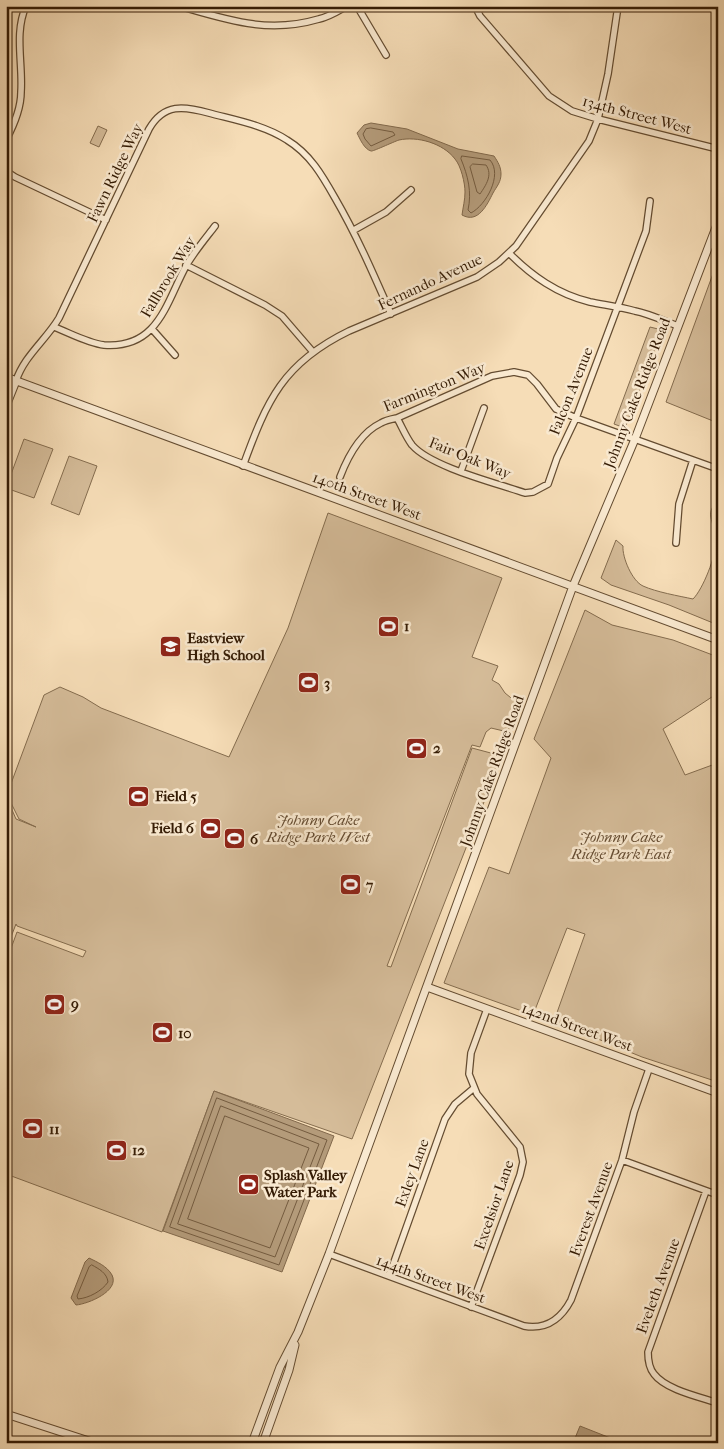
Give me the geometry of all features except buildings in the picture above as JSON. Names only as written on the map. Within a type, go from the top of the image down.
[{"type":"street","points":[[6,140],[17,115],[21,100],[19,32],[26,6]]},
{"type":"street","points":[[179,6],[200,9],[244,24],[282,27],[320,19],[347,6]]},
{"type":"street","points":[[357,6],[386,56]]},
{"type":"street","name":"134th Street West","points":[[475,6],[480,16],[549,96],[572,111],[718,149]]},
{"type":"street","name":"Fernando Avenue","points":[[243,466],[262,416],[273,396],[294,368],[313,352],[340,336],[477,277],[509,253],[578,160],[589,141],[598,119],[608,74],[618,6]]},
{"type":"street","name":"Fawn Ridge Way","points":[[16,381],[22,365],[54,327],[153,123],[167,111],[187,108],[267,129],[295,144],[304,152],[317,168],[354,230],[390,314]]},
{"type":"street","points":[[6,171],[106,220]]},
{"type":"street","points":[[354,230],[386,212],[411,190]]},
{"type":"street","name":"Falcon Avenue","points":[[548,484],[559,452],[576,418],[646,231],[650,201]]},
{"type":"street","name":"Johnny Cake Ridge Road","points":[[252,1443],[280,1367],[298,1332],[329,1254],[573,586],[636,439],[718,222]]},
{"type":"street","name":"Fallbrook Way","points":[[54,327],[92,342],[114,345],[134,341],[152,329],[164,312],[186,265],[215,226]]},
{"type":"street","points":[[509,253],[531,274],[556,289],[588,301],[636,311],[678,326]]},
{"type":"street","points":[[186,265],[265,305],[282,316],[313,352]]},
{"type":"street","points":[[152,329],[175,355]]},
{"type":"street","name":"Farmington Way","points":[[340,477],[350,453],[366,434],[380,423],[397,418],[492,376],[514,372],[528,375],[556,408],[576,418],[718,469]]},
{"type":"street","name":"140th Street West","points":[[6,377],[718,640]]},
{"type":"street","points":[[6,406],[16,381]]},
{"type":"street","points":[[461,471],[484,408]]},
{"type":"street","name":"Fair Oak Way","points":[[397,418],[412,444],[422,454],[461,471],[525,493],[534,492],[548,484]]},
{"type":"street","points":[[676,543],[679,504],[693,460]]},
{"type":"street","name":"142nd Street West","points":[[427,987],[718,1093]]},
{"type":"street","name":"Excelsior Lane","points":[[471,1307],[523,1162],[522,1152],[516,1140],[474,1088],[469,1074],[470,1059],[488,1009]]},
{"type":"street","name":"Everest Avenue","points":[[524,1326],[536,1328],[550,1324],[560,1317],[568,1305],[622,1160],[634,1112],[649,1069]]},
{"type":"street","name":"Exley Lane","points":[[389,1276],[445,1118],[455,1104],[474,1088]]},
{"type":"street","points":[[622,1160],[718,1195]]},
{"type":"street","name":"Eveleth Avenue","points":[[706,1191],[648,1352],[649,1364],[654,1374],[668,1385],[718,1404]]},
{"type":"street","name":"144th Street West","points":[[329,1254],[524,1326]]},
{"type":"street","name":"Johnny Cake Ridge Road","points":[[263,1443],[289,1370],[298,1332]]},
{"type":"street","points":[[6,1414],[95,1443]]},
{"type":"green space","points":[[98,126],[107,130],[99,147],[90,143]]},
{"type":"green space","points":[[718,260],[718,423],[666,402]]},
{"type":"green space","points":[[650,327],[662,330],[625,428],[614,424]]},
{"type":"green space","points":[[24,439],[53,449],[34,498],[6,488]]},
{"type":"green space","points":[[69,456],[97,466],[79,515],[51,504]]},
{"type":"green space","points":[[718,501],[718,625],[669,605],[611,585],[601,578],[616,540],[623,546],[624,556],[629,568],[639,583],[654,590],[693,599],[705,580],[714,555],[716,541],[711,520],[711,510]]},
{"type":"green space","name":"Johnny Cake Ridge Park West","points":[[328,513],[502,578],[472,657],[498,666],[492,680],[499,684],[505,693],[516,702],[508,732],[491,728],[486,732],[480,747],[472,745],[387,966],[391,967],[472,748],[502,756],[352,1139],[214,1091],[162,1232],[6,1174],[6,962],[17,932],[83,957],[86,951],[17,926],[16,924],[6,950],[6,796],[16,819],[36,827],[19,819],[10,801],[9,789],[44,695],[60,687],[83,697],[101,708],[229,757],[288,628]]},
{"type":"green space","name":"Johnny Cake Ridge Park East","points":[[585,610],[612,625],[673,640],[718,657],[718,693],[663,729],[685,775],[715,764],[718,769],[718,1082],[642,1057],[554,1021],[585,934],[567,928],[533,1015],[444,983],[489,867],[509,874],[551,758],[534,739]]},
{"type":"water","points":[[371,123],[407,129],[458,149],[494,156],[500,167],[501,177],[485,208],[473,217],[462,215],[465,192],[463,179],[457,162],[450,153],[437,145],[414,139],[399,140],[371,151],[362,144],[357,133],[364,125]]},
{"type":"water","name":"Splash Valley Water Park","points":[[214,1091],[334,1136],[282,1272],[163,1231]]},
{"type":"water","points":[[89,1258],[107,1269],[112,1275],[113,1281],[102,1296],[76,1305],[71,1298],[85,1262]]},
{"type":"water","points":[[580,1426],[623,1443],[573,1443]]},
{"type":"place","name":"1","points":[[388,626]]},
{"type":"place","name":"Eastview High School","points":[[171,647]]},
{"type":"place","name":"3","points":[[308,683]]},
{"type":"place","name":"2","points":[[417,748]]},
{"type":"place","name":"Field 5","points":[[139,796]]},
{"type":"place","name":"Field 6","points":[[210,828]]},
{"type":"place","name":"6","points":[[234,839]]},
{"type":"place","name":"7","points":[[350,885]]},
{"type":"place","name":"9","points":[[55,1004]]},
{"type":"place","name":"10","points":[[162,1033]]},
{"type":"place","name":"11","points":[[33,1129]]},
{"type":"place","name":"12","points":[[116,1150]]},
{"type":"place","name":"Splash Valley Water Park","points":[[248,1184]]}]
